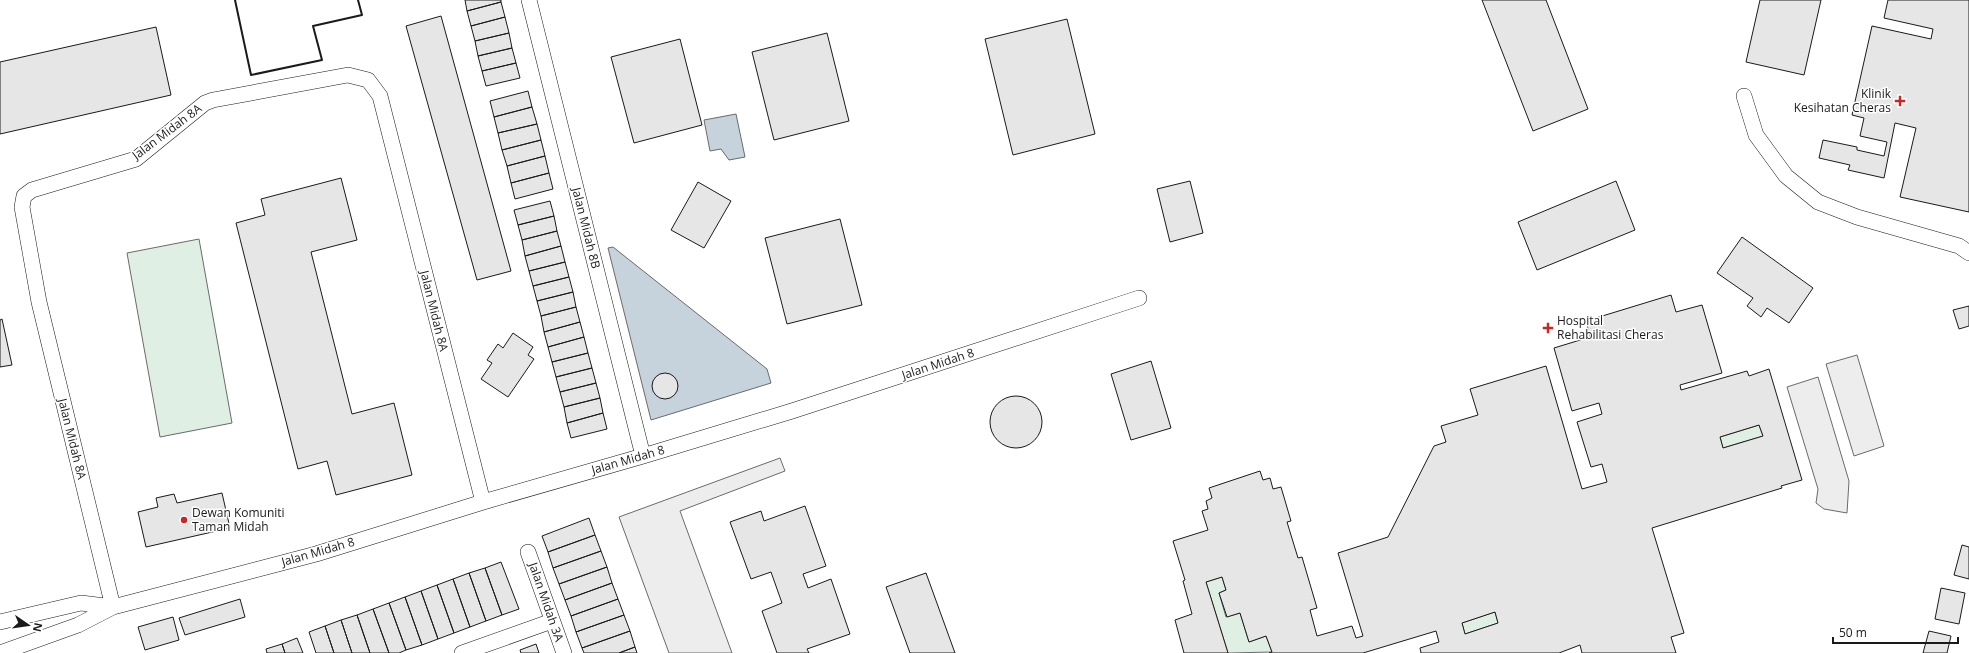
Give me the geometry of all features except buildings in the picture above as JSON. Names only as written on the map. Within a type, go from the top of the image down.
[{"type":"street","name":"Jalan Midah 8B","points":[[529,0],[643,456]]},
{"type":"street","name":"Jalan Midah 8A","points":[[113,607],[39,302],[22,207],[24,196],[32,190],[136,159],[205,103],[213,100],[348,75],[368,80],[380,96],[482,502]]},
{"type":"street","points":[[1744,96],[1756,135],[1786,176],[1818,202],[1857,217],[1959,246],[1969,252]]},
{"type":"street","name":"Jalan Midah 8","points":[[0,653],[78,625],[113,607],[316,554],[482,502],[643,456],[792,411],[1139,298]]},
{"type":"street","name":"Jalan Midah 3A","points":[[528,552],[564,653]]},
{"type":"street","name":"Jalan Midah 8","points":[[0,622],[81,603],[113,607]]},
{"type":"street","points":[[462,653],[552,621]]},
{"type":"green space","points":[[199,239],[232,423],[160,437],[127,253]]},
{"type":"green space","points":[[1759,425],[1763,436],[1723,448],[1720,437]]},
{"type":"green space","points":[[1222,577],[1226,590],[1219,593],[1226,617],[1240,613],[1249,642],[1266,636],[1272,652],[1228,653],[1206,582]]},
{"type":"green space","points":[[1495,612],[1498,623],[1465,634],[1462,623]]},
{"type":"shaded area","points":[[736,114],[745,157],[729,160],[721,149],[710,151],[704,120]]},
{"type":"shaded area","points":[[613,247],[767,369],[771,383],[651,420],[608,248]]},
{"type":"shaded area","points":[[1857,355],[1884,446],[1854,456],[1826,364]]},
{"type":"shaded area","points":[[1818,377],[1849,481],[1847,513],[1824,509],[1816,503],[1818,489],[1787,387]]},
{"type":"shaded area","points":[[780,458],[785,471],[680,511],[732,653],[669,653],[619,517]]},
{"type":"wall","points":[[235,0],[251,75],[322,60],[313,26],[362,15],[358,0]]},
{"type":"place","name":"Klinik Kesihatan Cheras","points":[[1900,101]]},
{"type":"place","name":"Hospital Rehabilitasi Cheras","points":[[1548,328]]},
{"type":"place","name":"Dewan Komuniti Taman Midah","points":[[184,520]]}]
